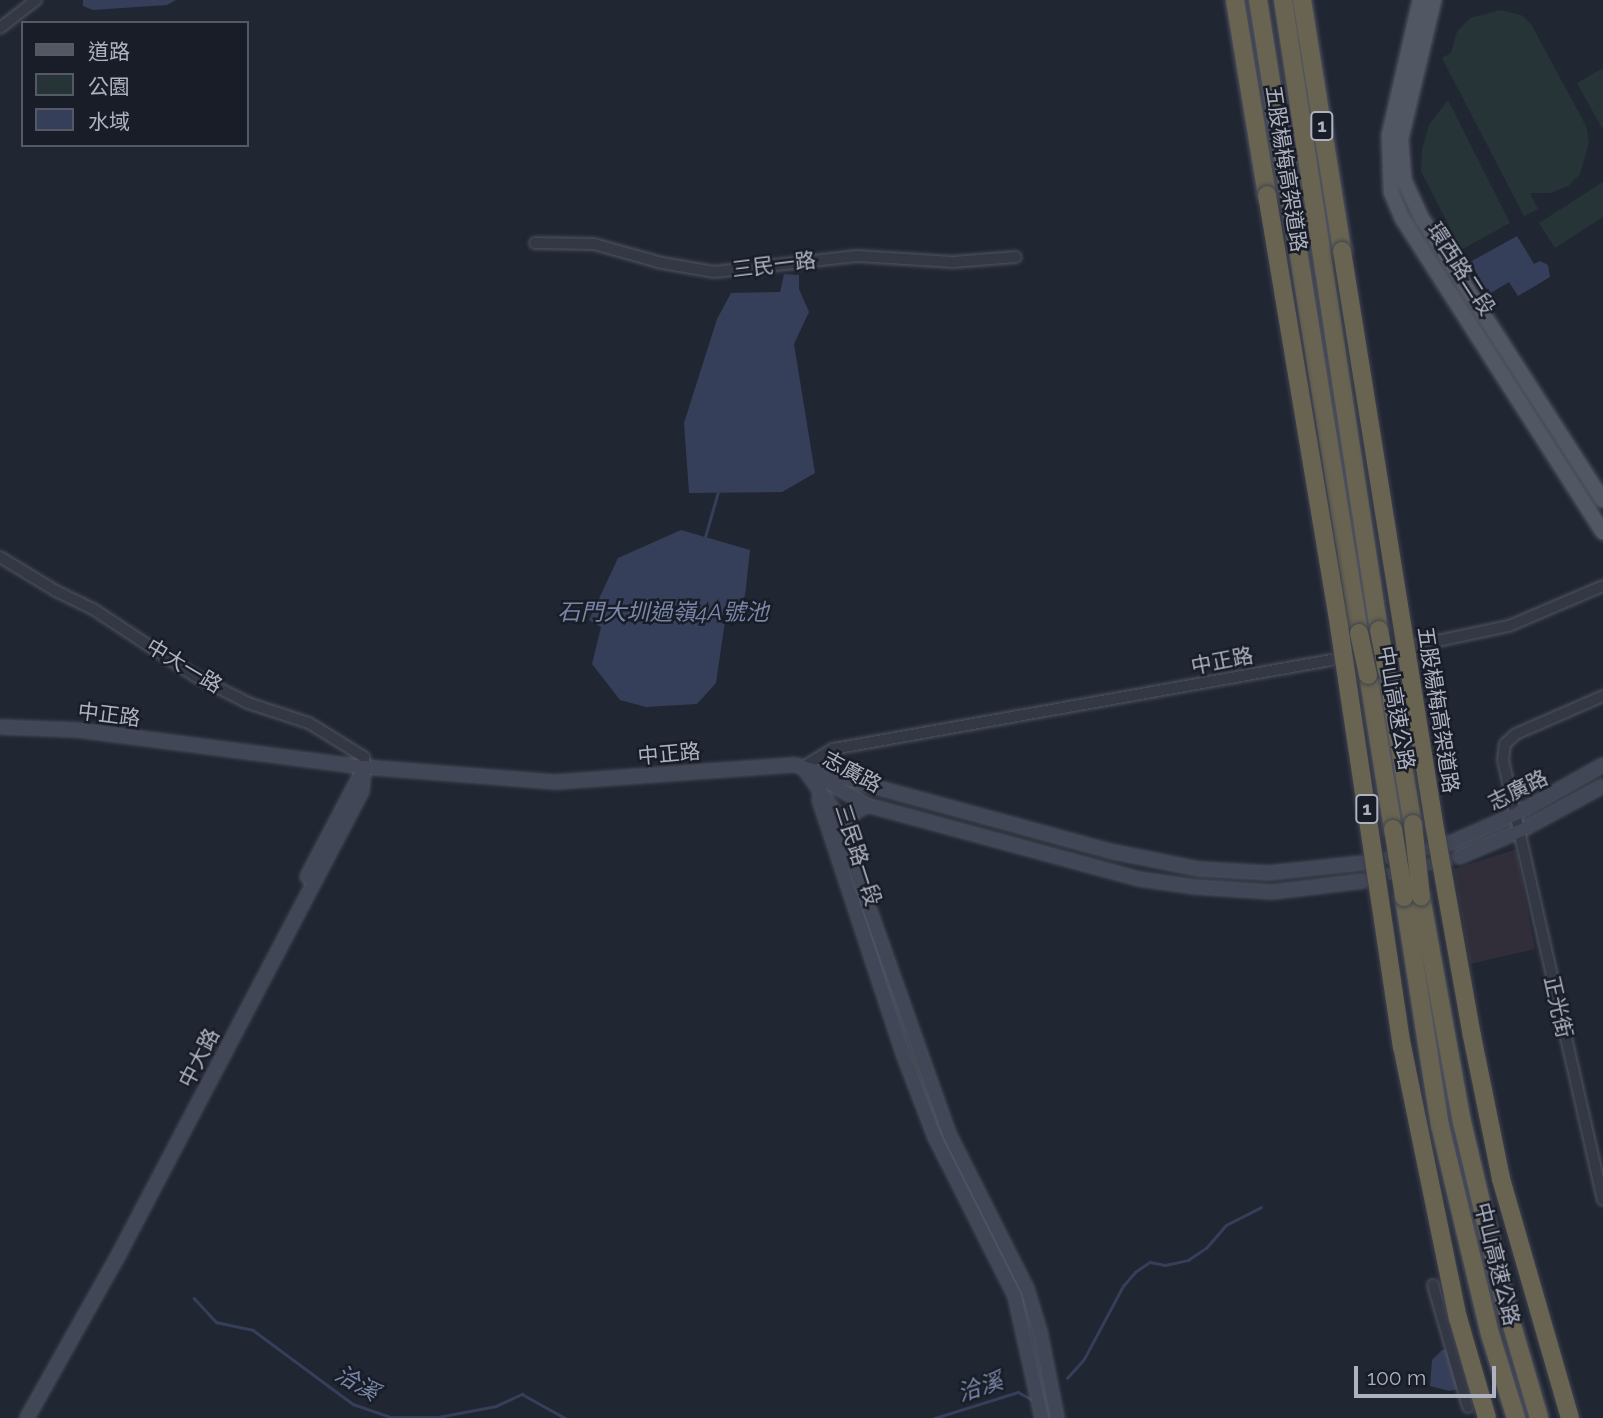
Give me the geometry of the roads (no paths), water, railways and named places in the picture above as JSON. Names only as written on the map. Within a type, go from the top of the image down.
[{"type":"highway","name":"五股楊梅高架道路","points":[[1235,0],[1339,626],[1402,1046],[1458,1318],[1487,1418]]},
{"type":"highway","name":"中山高速公路","points":[[1258,0],[1393,829],[1413,897],[1504,1298],[1539,1418]]},
{"type":"highway","name":"中山高速公路","points":[[1283,0],[1379,630],[1413,824],[1413,897],[1440,1126],[1490,1334],[1515,1418]]},
{"type":"highway","name":"五股楊梅高架道路","points":[[1302,0],[1433,823],[1477,1062],[1501,1179],[1570,1418]]},
{"type":"main road","name":"環西路二段","points":[[1420,0],[1389,135],[1391,192],[1402,218],[1603,532]]},
{"type":"main road","name":"環西路二段","points":[[1434,0],[1401,139],[1404,180],[1421,217],[1603,500]]},
{"type":"street","points":[[0,28],[36,0]]},
{"type":"street","name":"三民一路","points":[[535,243],[594,244],[662,263],[714,272],[857,256],[953,262],[1016,257]]},
{"type":"street","name":"中大一路","points":[[0,557],[56,591],[93,609],[195,676],[248,703],[309,723],[364,757],[364,767]]},
{"type":"street","points":[[1409,647],[1509,626],[1603,586]]},
{"type":"street","name":"中正路","points":[[0,727],[78,730],[364,767],[563,782],[736,767],[803,767],[833,749],[1331,660]]},
{"type":"street","name":"正光街","points":[[1603,696],[1516,734],[1505,744],[1503,760],[1603,1200]]},
{"type":"street","name":"志廣路","points":[[1448,844],[1514,815],[1603,765]]},
{"type":"street","name":"中大路","points":[[27,1418],[364,767]]},
{"type":"street","name":"中大路","points":[[57,1362],[63,1358],[107,1277],[362,791],[364,767]]},
{"type":"street","name":"志廣路","points":[[803,767],[867,805],[1139,879],[1196,887],[1272,892],[1363,881]]},
{"type":"street","name":"志廣路","points":[[803,767],[1109,851],[1187,867],[1269,873],[1363,863]]},
{"type":"street","name":"三民路一段","points":[[803,767],[835,812],[948,1133],[1027,1289],[1056,1401],[1057,1418]]},
{"type":"street","name":"三民路一段","points":[[803,767],[824,810],[904,1056],[935,1137],[1015,1296],[1041,1400],[1042,1418]]},
{"type":"street","name":"志廣路","points":[[1459,857],[1520,831],[1603,786]]},
{"type":"street","points":[[844,836],[845,825],[852,814],[867,805]]},
{"type":"street","points":[[1433,1285],[1468,1407]]},
{"type":"street","points":[[1041,1400],[1056,1401]]},
{"type":"water","points":[[83,0],[176,0],[167,5],[93,10],[83,6]]},
{"type":"water","points":[[1517,236],[1534,264],[1540,261],[1548,265],[1550,277],[1518,296],[1509,282],[1489,294],[1470,262]]},
{"type":"water","points":[[784,274],[799,275],[799,289],[809,312],[794,344],[815,473],[782,492],[689,493],[684,423],[717,319],[731,293],[780,292]]},
{"type":"water","name":"石門大圳過嶺4A號池","points":[[681,530],[750,550],[745,596],[726,614],[716,683],[697,704],[646,707],[620,700],[592,664],[601,627],[589,620],[618,558]]},
{"type":"water","points":[[1442,1350],[1447,1350],[1458,1389],[1449,1391],[1430,1386],[1432,1360]]},
{"type":"waterway","points":[[705,537],[718,492]]},
{"type":"waterway","points":[[1067,1378],[1084,1359],[1123,1286],[1135,1272],[1150,1262],[1165,1265],[1188,1260],[1206,1248],[1226,1225],[1261,1207]]},
{"type":"waterway","name":"洽溪","points":[[194,1298],[216,1322],[253,1330],[353,1404],[390,1417],[438,1417],[496,1406],[522,1394],[565,1418]]},
{"type":"waterway","name":"洽溪","points":[[935,1418],[1018,1392],[1033,1400]]},
{"type":"tunnel","points":[[1359,655],[1409,647]]},
{"type":"tunnel","points":[[1367,862],[1444,845]]},
{"type":"tunnel","points":[[1370,879],[1459,857]]}]
